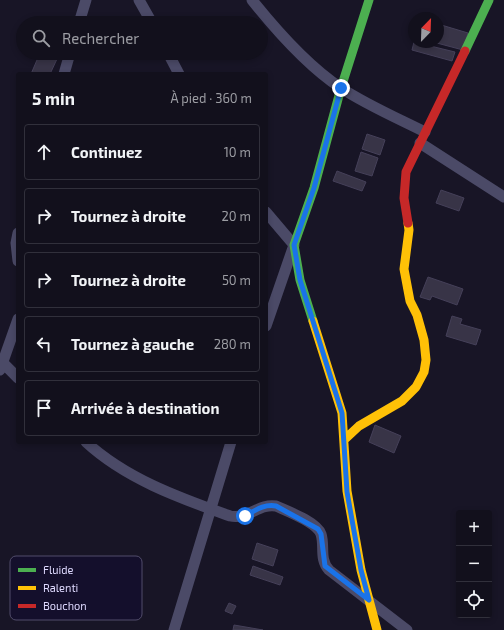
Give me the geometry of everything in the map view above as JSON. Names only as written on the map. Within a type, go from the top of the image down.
[{"type":"street","points":[[81,16],[86,0]]},
{"type":"street","points":[[139,0],[148,16]]},
{"type":"street","points":[[252,0],[265,16]]},
{"type":"street","points":[[268,320],[314,188],[341,88],[369,0]]},
{"type":"street","points":[[344,440],[359,426],[402,401],[416,387],[424,372],[426,360],[424,340],[418,315],[410,301],[404,269],[408,230],[404,198],[404,182],[406,172],[489,0]]},
{"type":"street","points":[[268,19],[312,66],[341,88],[425,132]]},
{"type":"street","points":[[65,72],[68,60]]},
{"type":"street","points":[[172,60],[178,72]]},
{"type":"street","points":[[420,143],[504,197]]},
{"type":"street","points":[[268,214],[294,245],[300,280],[342,413],[347,492],[361,570],[377,630]]},
{"type":"street","points":[[16,324],[1,364],[16,376]]},
{"type":"street","points":[[88,444],[99,454],[149,484],[212,509],[238,518],[270,505],[276,506],[312,524],[321,534],[325,566],[407,630]]},
{"type":"street","points":[[174,630],[212,509],[230,444]]},
{"type":"building","points":[[444,26],[468,33],[463,50],[444,45]]},
{"type":"building","points":[[412,48],[439,48],[455,52],[452,61],[412,50]]},
{"type":"building","points":[[37,60],[57,60],[51,72],[32,72]]},
{"type":"building","points":[[367,134],[385,140],[380,155],[362,149]]},
{"type":"building","points":[[361,152],[378,158],[372,176],[355,171]]},
{"type":"building","points":[[337,171],[366,182],[362,191],[333,181]]},
{"type":"building","points":[[441,190],[464,198],[459,211],[436,203]]},
{"type":"building","points":[[428,277],[463,289],[457,305],[432,296],[430,300],[420,297]]},
{"type":"building","points":[[452,316],[462,319],[460,324],[481,330],[476,345],[446,336]]},
{"type":"building","points":[[375,425],[401,436],[394,453],[369,442]]},
{"type":"building","points":[[257,543],[278,550],[273,566],[252,559]]},
{"type":"building","points":[[253,566],[283,577],[280,585],[250,575]]},
{"type":"building","points":[[229,603],[236,606],[232,614],[225,611]]},
{"type":"building","points":[[234,625],[263,630],[233,630]]},
{"type":"traffic: fast","points":[[313,321],[300,280],[294,245],[314,188],[341,88],[369,0]]},
{"type":"traffic: fast","points":[[465,51],[489,0]]},
{"type":"traffic: slow","points":[[344,440],[359,426],[402,401],[416,387],[424,372],[426,360],[424,340],[417,315],[410,301],[404,269],[409,230],[408,223]]},
{"type":"traffic: slow","points":[[313,321],[342,413],[347,491],[361,570],[377,630]]},
{"type":"traffic: jam","points":[[408,223],[404,198],[406,172],[465,51]]},
{"type":"route","points":[[245,516],[270,505],[276,506],[312,524],[321,534],[323,560],[325,566],[369,600],[361,570],[347,492],[342,413],[300,280],[294,245],[314,188],[341,88]]}]
